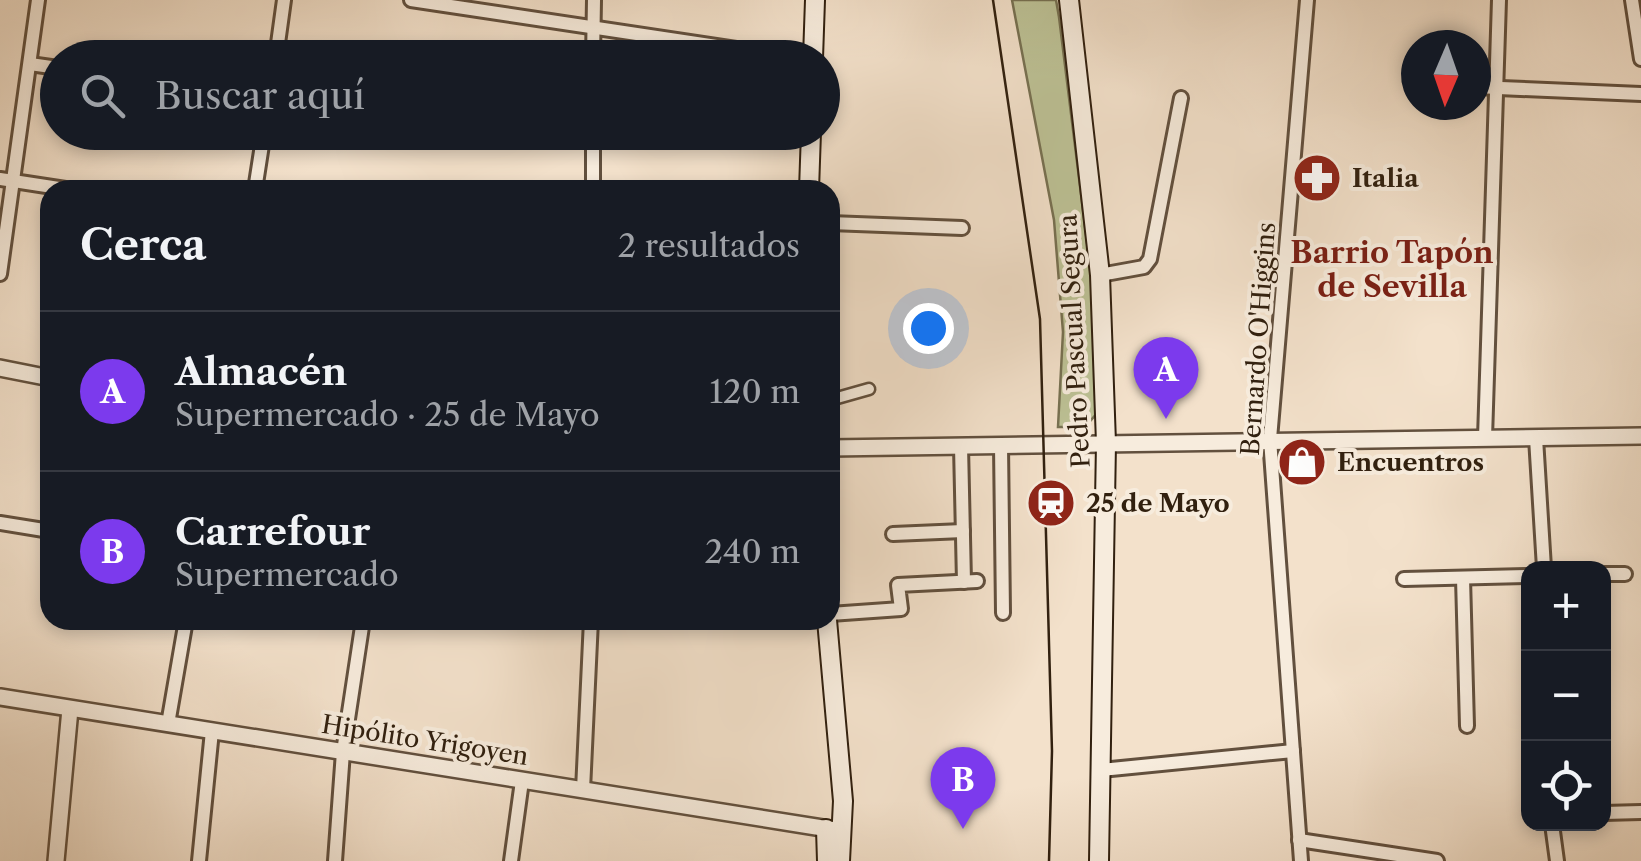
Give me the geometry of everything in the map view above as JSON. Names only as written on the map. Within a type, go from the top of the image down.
[{"type":"main road","points":[[813,40],[814,0]]},
{"type":"main road","name":"Pedro Pascual Segura","points":[[1073,1],[1100,275],[1106,443],[1099,861]]},
{"type":"main road","points":[[809,180],[810,150]]},
{"type":"main road","points":[[829,630],[834,830],[840,861]]},
{"type":"main road","points":[[827,861],[834,830]]},
{"type":"street","points":[[0,274],[7,180],[38,0]]},
{"type":"street","points":[[278,40],[284,0]]},
{"type":"street","points":[[411,0],[674,40]]},
{"type":"street","points":[[593,40],[594,0]]},
{"type":"street","name":"Bernardo O'Higgins","points":[[1301,861],[1270,439],[1308,0]]},
{"type":"street","points":[[1486,438],[1499,0]]},
{"type":"street","points":[[1632,0],[1641,59]]},
{"type":"street","points":[[30,64],[40,65]]},
{"type":"street","points":[[1491,88],[1641,94]]},
{"type":"street","points":[[1100,275],[1144,267],[1150,259],[1181,98]]},
{"type":"street","points":[[257,180],[261,150]]},
{"type":"street","points":[[594,150],[594,180]]},
{"type":"street","points":[[7,180],[40,185]]},
{"type":"street","points":[[840,224],[962,228]]},
{"type":"street","points":[[0,368],[40,376]]},
{"type":"street","points":[[840,397],[869,389]]},
{"type":"street","points":[[840,448],[1641,436]]},
{"type":"street","points":[[1536,438],[1544,561]]},
{"type":"street","points":[[1000,445],[1003,613]]},
{"type":"street","points":[[840,616],[902,609],[898,585],[970,582],[962,531],[960,446]]},
{"type":"street","points":[[0,524],[40,530]]},
{"type":"street","points":[[894,534],[962,531]]},
{"type":"street","points":[[1611,574],[1626,574]]},
{"type":"street","points":[[1404,579],[1521,576]]},
{"type":"street","points":[[1463,578],[1467,726]]},
{"type":"street","points":[[168,724],[184,630]]},
{"type":"street","points":[[335,861],[344,752],[362,630]]},
{"type":"street","points":[[583,790],[591,630]]},
{"type":"street","name":"Hipólito Yrigoyen","points":[[0,698],[834,830]]},
{"type":"street","points":[[56,861],[70,709]]},
{"type":"street","points":[[199,861],[212,732]]},
{"type":"street","points":[[1100,770],[1293,752]]},
{"type":"street","points":[[511,861],[522,781]]},
{"type":"street","points":[[1611,814],[1641,812]]},
{"type":"street","points":[[1553,831],[1557,861]]},
{"type":"street","points":[[1299,840],[1437,861]]},
{"type":"green space","points":[[1012,0],[1056,0],[1059,17],[1094,299],[1098,412],[1085,427],[1058,427],[1063,332],[1054,220]]},
{"type":"tram line","points":[[993,0],[1040,319],[1052,751],[1049,861]]},
{"type":"place","name":"Italia","points":[[1317,178]]},
{"type":"place","name":"Almacén","points":[[1166,419]]},
{"type":"place","name":"Encuentros","points":[[1302,462]]},
{"type":"place","name":"25 de Mayo","points":[[1051,503]]},
{"type":"place","name":"Carrefour","points":[[963,829]]},
{"type":"district","name":"Barrio Tapón de Sevilla","points":[[1392,270]]}]
